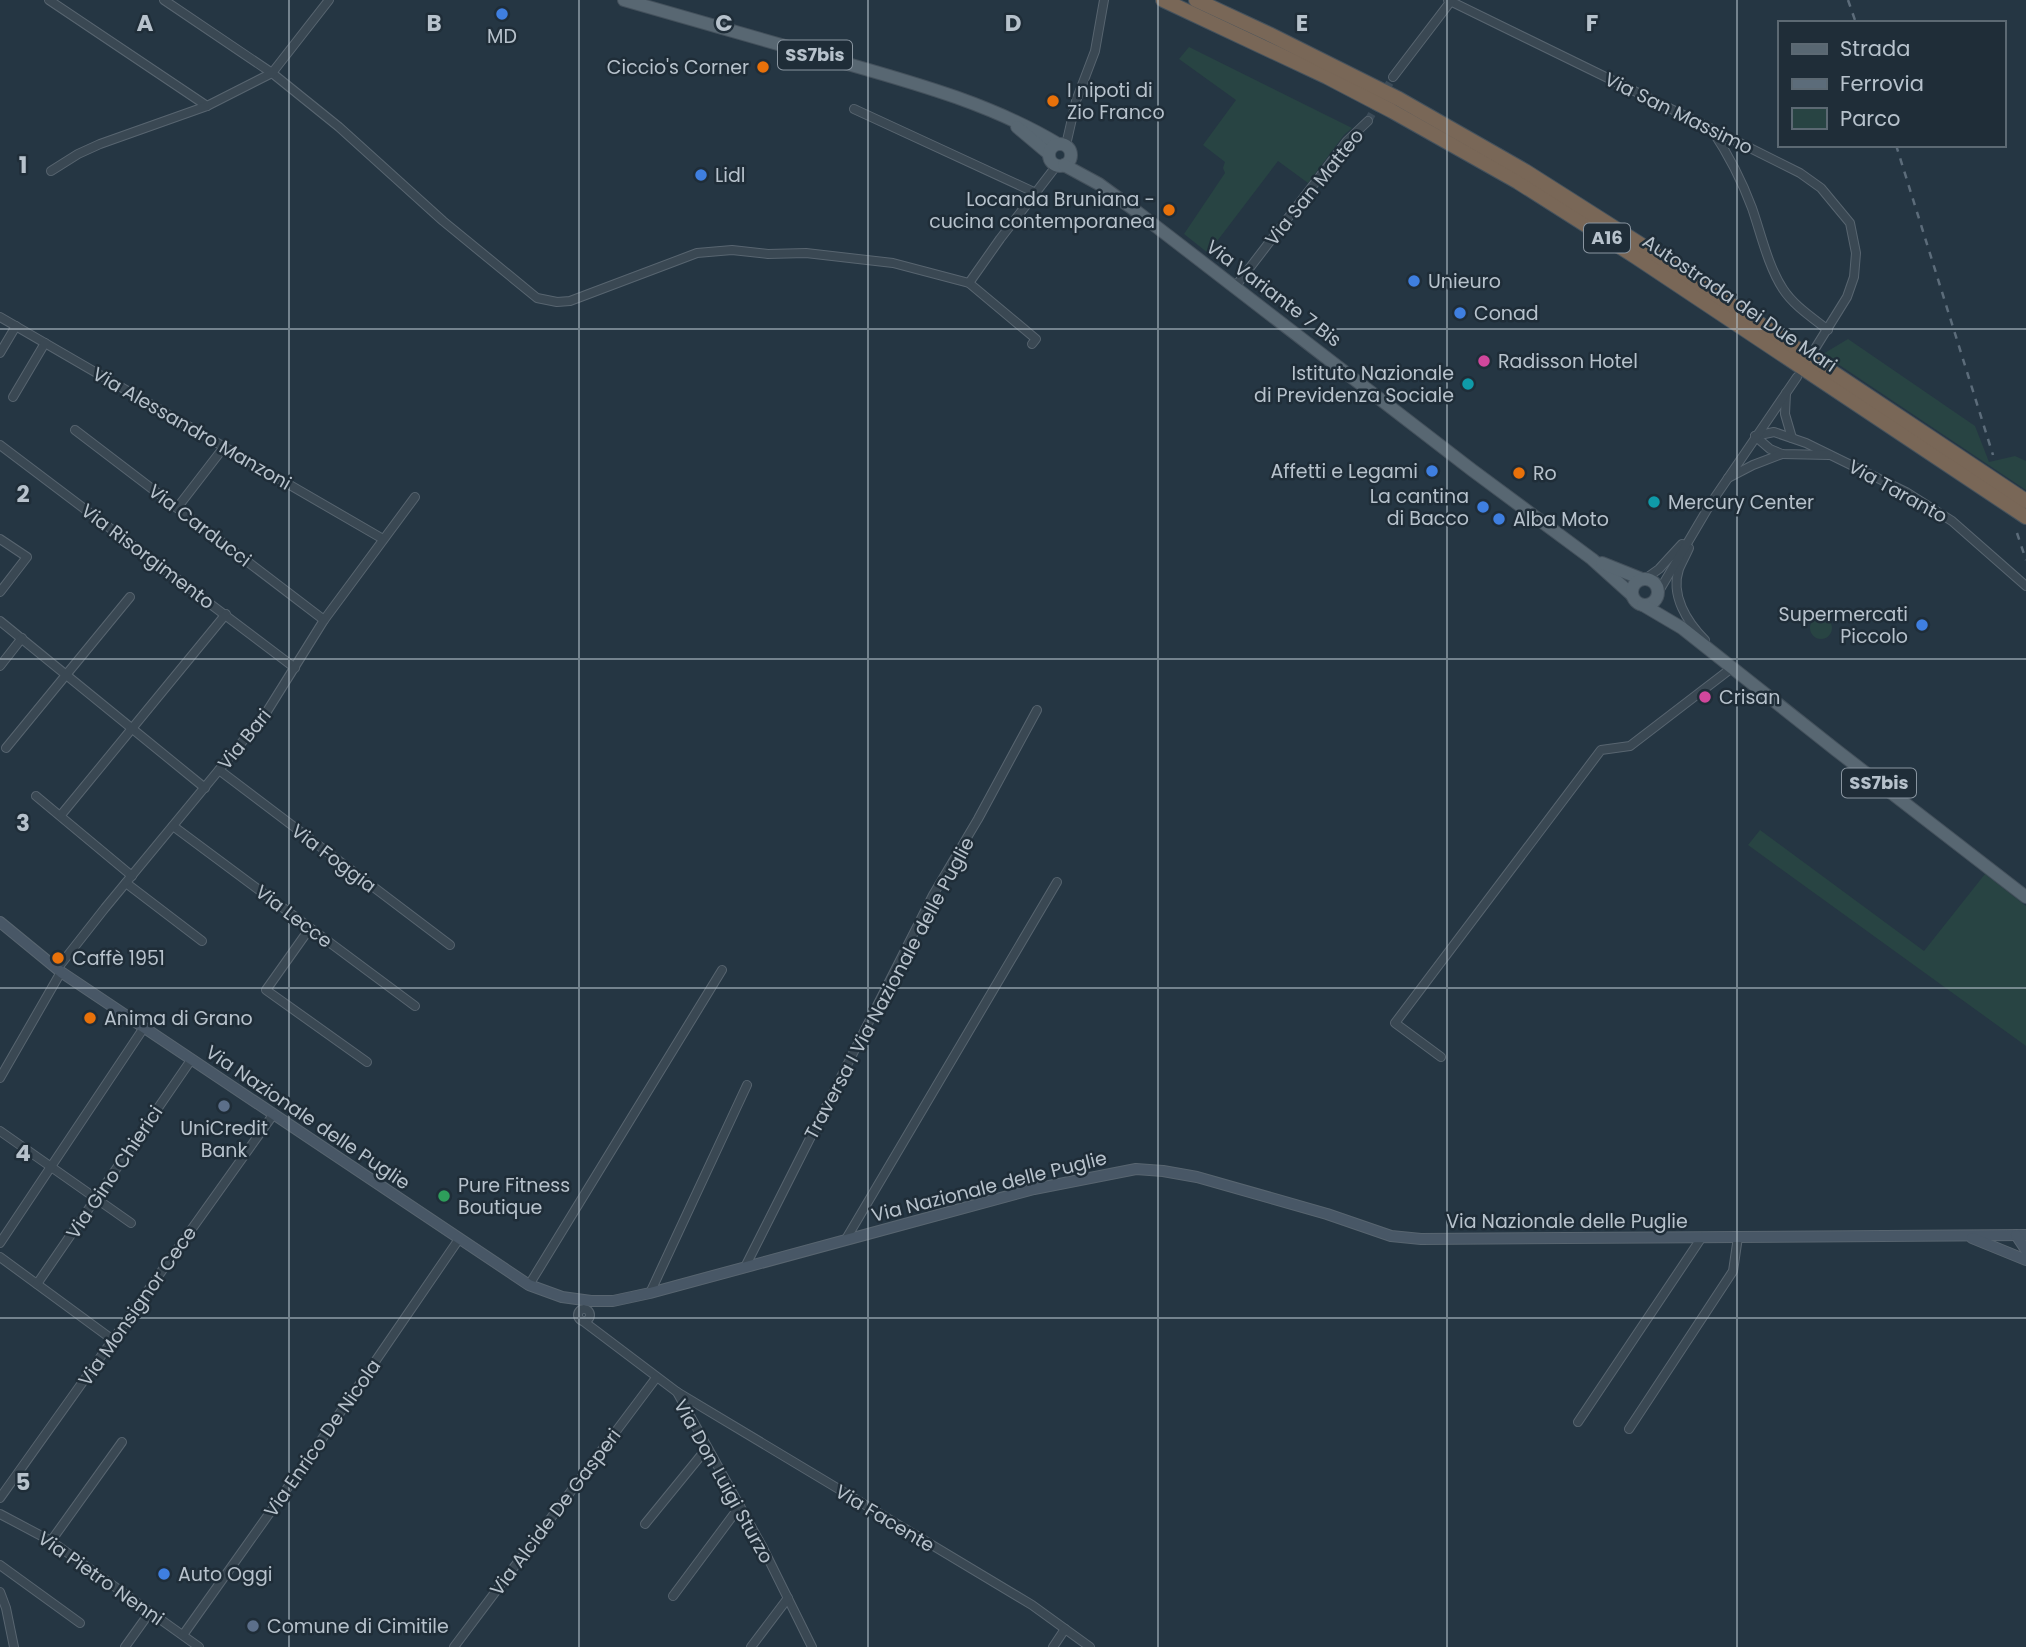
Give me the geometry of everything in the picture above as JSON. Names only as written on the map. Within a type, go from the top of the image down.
[{"type":"highway","name":"Autostrada dei Due Mari","points":[[1163,0],[1327,77],[1403,116],[1518,182],[1636,257],[2026,517]]},
{"type":"highway","name":"Autostrada dei Due Mari","points":[[1196,0],[1399,99],[1525,171],[1655,253],[2026,501]]},
{"type":"main road","name":"Via Variante 7 Bis","points":[[624,0],[883,74],[977,104],[1003,116],[1061,155],[1235,287],[1592,559],[1632,595]]},
{"type":"main road","name":"Via Variante 7 Bis","points":[[1592,559],[1643,579]]},
{"type":"main road","name":"SS7bis","points":[[1643,579],[1656,583],[1682,628]]},
{"type":"main road","points":[[1632,595],[1633,587],[1643,579]]},
{"type":"main road","points":[[1643,605],[1655,601],[1659,592]]},
{"type":"main road","name":"SS7bis","points":[[1632,595],[1636,602],[1682,628],[1718,655],[2026,897]]},
{"type":"main road","name":"Via Nazionale delle Puglie","points":[[0,922],[59,971],[459,1239],[529,1285],[575,1300],[605,1301],[650,1293],[1034,1189],[1136,1169],[1196,1177],[1327,1214],[1391,1236],[1421,1240],[2016,1235]]},
{"type":"main road","points":[[1963,1235],[2026,1259]]},
{"type":"main road","points":[[2016,1235],[2012,1244],[2026,1259]]},
{"type":"main road","points":[[2016,1235],[2026,1250]]},
{"type":"street","points":[[49,0],[206,106]]},
{"type":"street","points":[[164,0],[272,73],[339,127],[443,221],[537,298],[557,302],[570,301],[697,253],[732,250],[768,254],[806,253],[893,263],[969,284],[1036,339],[1032,344]]},
{"type":"street","points":[[51,171],[100,144],[206,106],[272,73],[329,0]]},
{"type":"street","points":[[969,284],[1061,155],[1097,39],[1104,0]]},
{"type":"street","points":[[1393,77],[1450,1]]},
{"type":"street","name":"Via San Massimo","points":[[1450,1],[1800,173],[1821,188],[1850,223],[1856,253],[1854,277],[1847,297],[1816,347]]},
{"type":"street","points":[[854,109],[1036,193]]},
{"type":"street","name":"Via San Matteo","points":[[1235,287],[1347,141],[1368,121]]},
{"type":"street","points":[[1710,128],[1725,150],[1750,204],[1784,291],[1828,330]]},
{"type":"street","name":"Via Alessandro Manzoni","points":[[0,317],[383,539]]},
{"type":"street","points":[[0,353],[16,326]]},
{"type":"street","points":[[13,397],[45,343]]},
{"type":"street","points":[[1659,592],[1697,525],[1797,377]]},
{"type":"street","points":[[1786,392],[1785,414],[1792,438]]},
{"type":"street","name":"Via Carducci","points":[[75,430],[324,620]]},
{"type":"street","name":"Via Taranto","points":[[1755,436],[1774,432],[1792,438],[1906,492],[1952,520],[2026,586]]},
{"type":"street","points":[[1755,436],[1770,449],[1782,454]]},
{"type":"street","name":"Via Risorgimento","points":[[0,445],[295,668]]},
{"type":"street","points":[[177,508],[224,447]]},
{"type":"street","name":"Via Taranto","points":[[1727,479],[1782,454],[1832,455]]},
{"type":"street","name":"Via Bari","points":[[0,1077],[59,971],[129,879],[266,713],[324,620],[415,497]]},
{"type":"street","points":[[1643,579],[1659,569],[1697,525]]},
{"type":"street","points":[[1697,525],[1696,534],[1678,570],[1676,589],[1683,610],[1698,633],[1718,655]]},
{"type":"street","points":[[0,539],[27,557],[0,592]]},
{"type":"street","points":[[6,748],[130,597]]},
{"type":"street","points":[[61,815],[226,614]]},
{"type":"street","points":[[0,621],[205,788]]},
{"type":"street","points":[[0,666],[22,638]]},
{"type":"street","points":[[1441,1058],[1395,1023],[1601,750],[1630,746],[1733,667]]},
{"type":"street","name":"Traversa I Via Nazionale delle Puglie","points":[[745,1267],[933,895],[1037,710]]},
{"type":"street","name":"Via Foggia","points":[[219,770],[450,945]]},
{"type":"street","points":[[36,796],[61,815],[129,879],[202,941]]},
{"type":"street","name":"Via Lecce","points":[[173,826],[415,1006]]},
{"type":"street","points":[[846,1239],[1057,882]]},
{"type":"street","points":[[310,928],[266,990],[367,1062]]},
{"type":"street","points":[[529,1285],[722,970]]},
{"type":"street","points":[[0,1242],[143,1028]]},
{"type":"street","name":"Via Gino Chierici","points":[[37,1284],[191,1060]]},
{"type":"street","points":[[650,1293],[747,1086]]},
{"type":"street","name":"Via Monsignor Cece","points":[[0,1498],[273,1115]]},
{"type":"street","points":[[0,1130],[131,1223]]},
{"type":"street","points":[[1578,1422],[1702,1237]]},
{"type":"street","points":[[1629,1429],[1732,1271],[1738,1237]]},
{"type":"street","name":"Via Enrico De Nicola","points":[[183,1635],[459,1239]]},
{"type":"street","points":[[0,1257],[113,1340]]},
{"type":"street","name":"Via Don Luigi Sturzo","points":[[562,1297],[581,1318],[677,1392],[740,1506],[812,1647]]},
{"type":"street","points":[[581,1318],[589,1319],[605,1301]]},
{"type":"street","name":"Via Alcide De Gasperi","points":[[454,1647],[656,1378]]},
{"type":"street","name":"Via Facente","points":[[677,1392],[1031,1605],[1090,1647]]},
{"type":"street","points":[[51,1541],[122,1442]]},
{"type":"street","points":[[645,1524],[707,1448]]},
{"type":"street","points":[[673,1596],[740,1506]]},
{"type":"street","name":"Via Pietro Nenni","points":[[0,1514],[51,1541],[199,1647]]},
{"type":"street","points":[[0,1565],[80,1623]]},
{"type":"street","points":[[0,1592],[14,1647]]},
{"type":"street","points":[[751,1647],[788,1598]]},
{"type":"street","points":[[125,1647],[150,1612]]},
{"type":"street","points":[[1053,1647],[1065,1629]]},
{"type":"green space","points":[[1189,47],[1352,128],[1308,183],[1278,161],[1208,253],[1184,234],[1225,173],[1225,162],[1203,145],[1236,100],[1179,59]]},
{"type":"green space","points":[[1848,339],[1975,426],[1989,462],[2015,456],[2026,461],[2026,490],[1823,354]]},
{"type":"green space","points":[[1817,617],[1825,617],[1832,624],[1832,632],[1825,639],[1817,639],[1810,632],[1810,624]]},
{"type":"green space","points":[[1760,830],[1924,951],[1985,874],[2026,906],[2026,1046],[1748,845]]},
{"type":"tunnel","points":[[1368,121],[1393,77]]},
{"type":"railway","points":[[1848,0],[1855,21]]},
{"type":"railway","points":[[1897,147],[1993,455]]},
{"type":"railway","points":[[2017,533],[2026,560]]},
{"type":"place","name":"MD","points":[[502,14]]},
{"type":"place","name":"Ciccio's Corner","points":[[763,67]]},
{"type":"place","name":"I nipoti di Zio Franco","points":[[1053,101]]},
{"type":"place","name":"Lidl","points":[[701,175]]},
{"type":"place","name":"Locanda Bruniana - cucina contemporanea","points":[[1169,210]]},
{"type":"place","name":"Unieuro","points":[[1414,281]]},
{"type":"place","name":"Conad","points":[[1460,313]]},
{"type":"place","name":"Radisson Hotel","points":[[1484,361]]},
{"type":"place","name":"Istituto Nazionale di Previdenza Sociale","points":[[1468,384]]},
{"type":"place","name":"Affetti e Legami","points":[[1432,471]]},
{"type":"place","name":"Ro","points":[[1519,473]]},
{"type":"place","name":"Mercury Center","points":[[1654,502]]},
{"type":"place","name":"La cantina di Bacco","points":[[1483,507]]},
{"type":"place","name":"Alba Moto","points":[[1499,519]]},
{"type":"place","name":"Supermercati Piccolo","points":[[1922,625]]},
{"type":"place","name":"Crisan","points":[[1705,697]]},
{"type":"place","name":"Caffè 1951","points":[[58,958]]},
{"type":"place","name":"Anima di Grano","points":[[90,1018]]},
{"type":"place","name":"UniCredit Bank","points":[[224,1106]]},
{"type":"place","name":"Pure Fitness Boutique","points":[[444,1196]]},
{"type":"place","name":"Auto Oggi","points":[[164,1574]]},
{"type":"place","name":"Comune di Cimitile","points":[[253,1626]]}]
